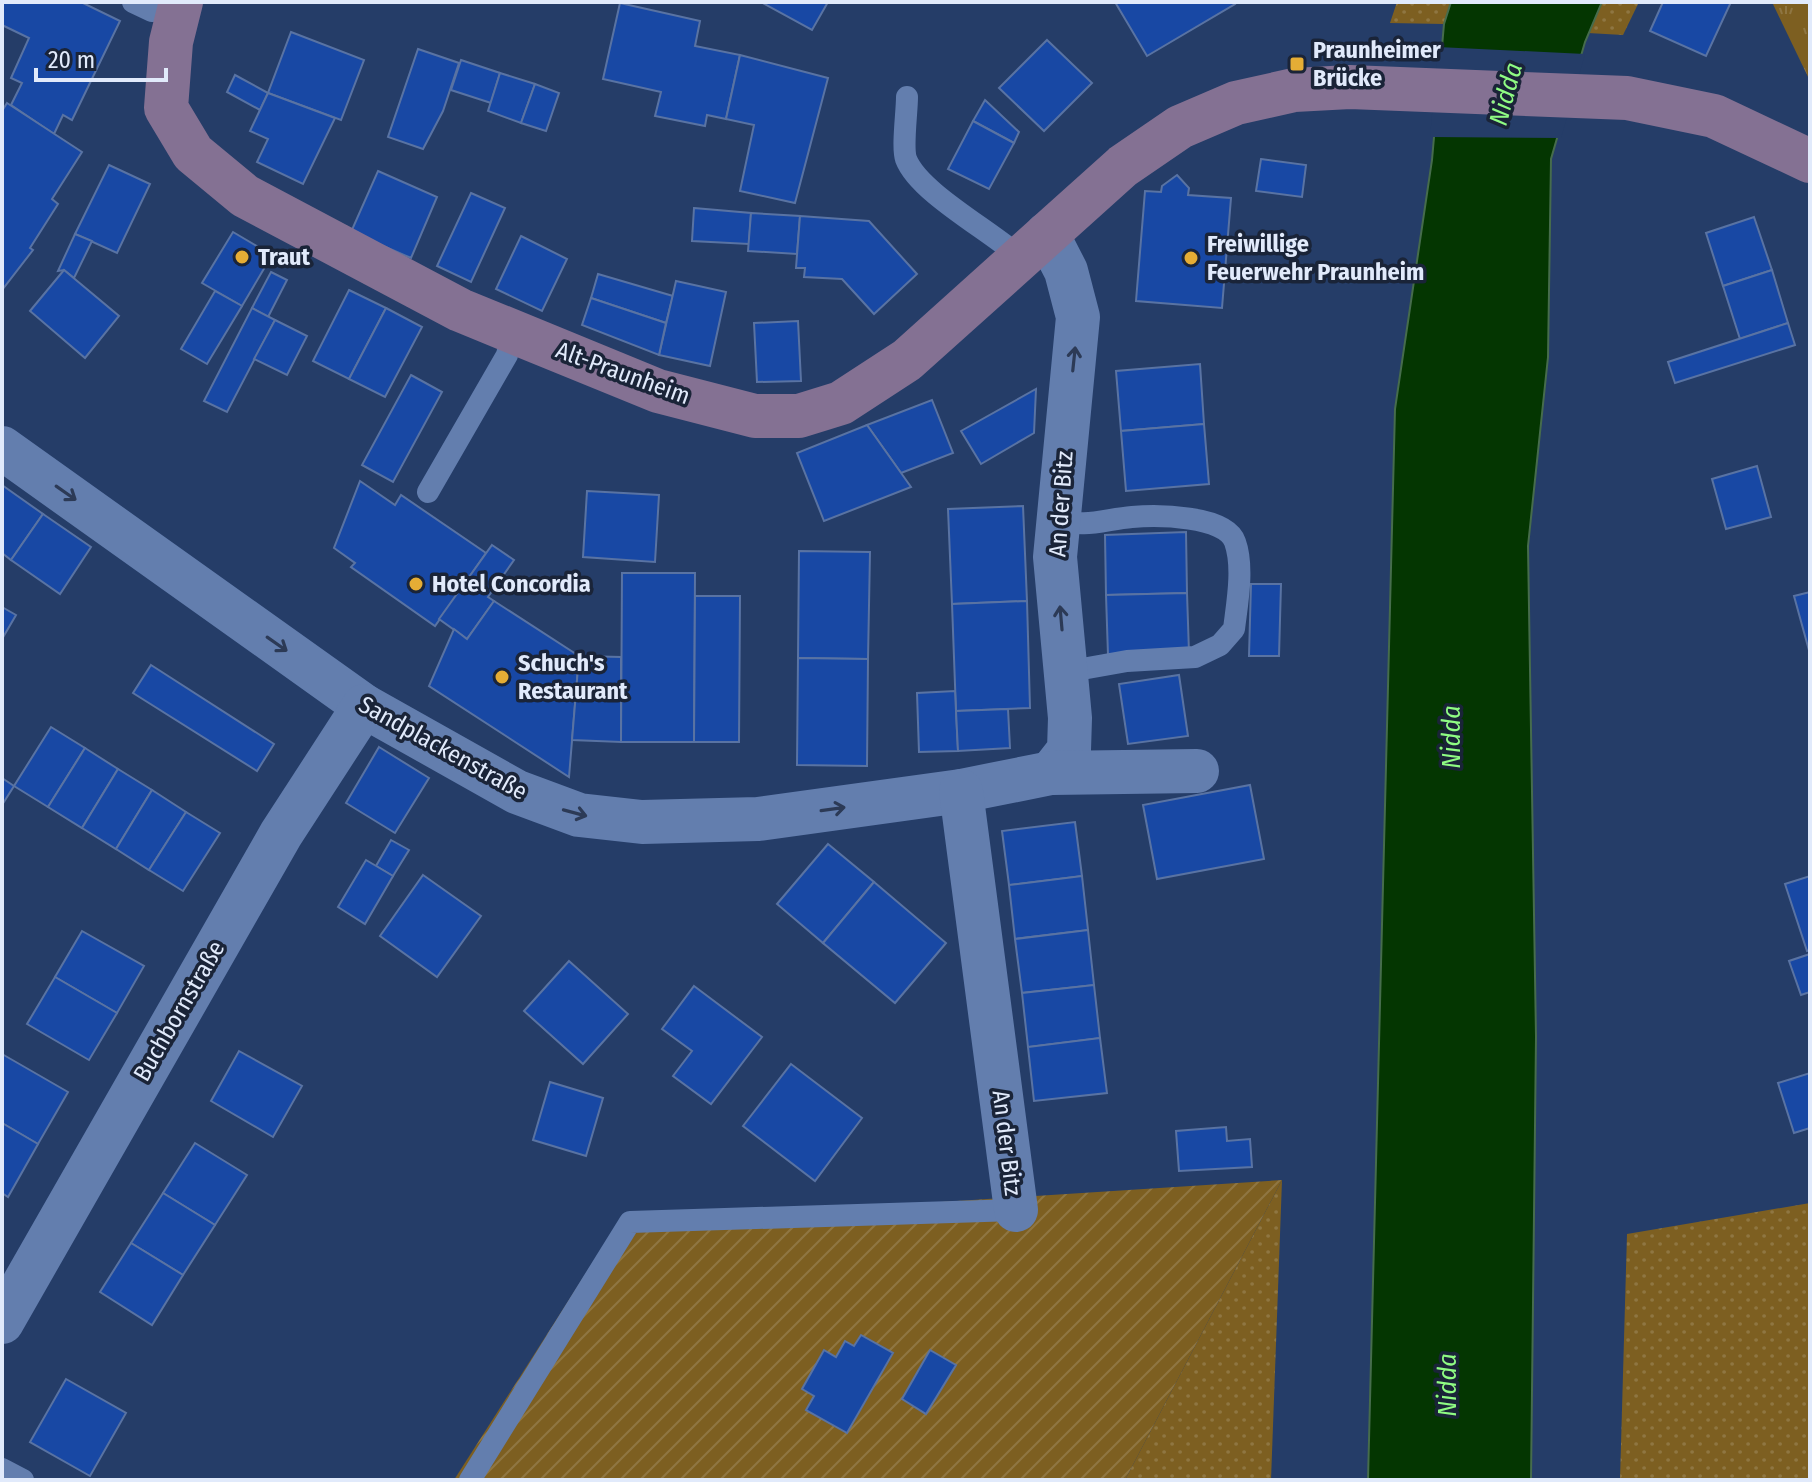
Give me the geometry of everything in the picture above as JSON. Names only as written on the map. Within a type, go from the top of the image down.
[{"type":"main road","name":"Alt-Praunheim","points":[[180,3],[171,42],[166,108],[193,153],[245,196],[460,310],[658,391],[755,416],[799,416],[841,403],[907,360],[1150,145],[1236,103],[1294,90],[1393,88],[1627,98],[1714,116],[1810,161]]},
{"type":"street","name":"An der Bitz","points":[[1035,246],[1066,271],[1078,317],[1055,557],[1069,750],[1051,773]]},
{"type":"street","name":"Sandplackenstraße","points":[[2,448],[364,706],[517,792],[579,815],[642,822],[758,819],[961,791],[1051,773],[1197,771]]},
{"type":"street","name":"Buchbornstraße","points":[[2,1322],[281,834],[364,706]]},
{"type":"street","name":"An der Bitz","points":[[961,791],[1016,1210]]},
{"type":"lane","points":[[133,2],[152,11],[180,3]]},
{"type":"lane","points":[[907,97],[906,158],[934,194],[1000,239],[1035,246]]},
{"type":"lane","points":[[428,492],[507,355],[512,331]]},
{"type":"lane","points":[[1058,519],[1074,525],[1134,517],[1195,518],[1226,530],[1235,540],[1238,558],[1234,629],[1220,645],[1195,657],[1127,661],[1082,669],[1065,664]]},
{"type":"lane","points":[[470,1480],[630,1222],[1016,1210]]},
{"type":"lane","points":[[2,1469],[23,1480]]},
{"type":"green space","points":[[1397,2],[1451,2],[1444,24],[1390,23]]},
{"type":"green space","points":[[1602,2],[1639,2],[1623,35],[1588,33]]},
{"type":"green space","points":[[1772,2],[1810,2],[1810,81]]},
{"type":"green space","points":[[1282,1180],[1271,1480],[1125,1480]]},
{"type":"green space","points":[[1282,1180],[1125,1480],[454,1480],[618,1223]]},
{"type":"green space","points":[[1810,1203],[1810,1480],[1620,1480],[1627,1234]]},
{"type":"water","name":"Nidda","points":[[1451,2],[1602,2],[1585,42],[1551,159],[1548,357],[1528,546],[1536,1037],[1531,1480],[1368,1480],[1395,409],[1432,160],[1444,24]]},
{"type":"pier","name":"Praunheimer Brücke","points":[[1438,47],[1585,54],[1561,138],[1430,137]]},
{"type":"building","points":[[2,2],[81,2],[120,21],[72,120],[63,115],[54,134],[11,105],[22,83],[11,78],[29,38],[2,25]]},
{"type":"building","points":[[761,2],[828,2],[812,30]]},
{"type":"building","points":[[1115,2],[1234,2],[1235,4],[1147,56]]},
{"type":"building","points":[[1663,2],[1731,2],[1706,56],[1650,31]]},
{"type":"building","points":[[620,3],[700,21],[695,46],[740,55],[726,119],[707,115],[705,126],[655,116],[661,92],[603,79]]},
{"type":"building","points":[[291,32],[364,60],[341,120],[268,93]]},
{"type":"building","points":[[1047,40],[1092,83],[1044,131],[999,88]]},
{"type":"building","points":[[418,49],[459,63],[443,111],[423,149],[388,137]]},
{"type":"building","points":[[740,55],[828,78],[795,203],[740,191],[754,125],[726,119]]},
{"type":"building","points":[[461,60],[500,73],[491,103],[451,90]]},
{"type":"building","points":[[500,73],[535,84],[521,123],[488,111]]},
{"type":"building","points":[[235,75],[268,93],[260,110],[227,92]]},
{"type":"building","points":[[535,84],[559,93],[546,131],[521,123]]},
{"type":"building","points":[[268,93],[335,118],[303,184],[257,162],[268,139],[250,131]]},
{"type":"building","points":[[985,100],[1019,132],[1014,143],[973,121]]},
{"type":"building","points":[[7,103],[82,152],[52,199],[58,204],[30,248],[33,250],[2,290],[2,111]]},
{"type":"building","points":[[973,121],[1014,143],[989,189],[948,169]]},
{"type":"building","points":[[1261,159],[1306,165],[1302,197],[1256,191]]},
{"type":"building","points":[[109,165],[150,184],[117,253],[75,234]]},
{"type":"building","points":[[378,171],[437,197],[411,258],[351,232]]},
{"type":"building","points":[[1177,175],[1189,188],[1188,195],[1231,198],[1222,308],[1136,301],[1145,191],[1161,192],[1162,186]]},
{"type":"building","points":[[471,193],[505,208],[471,282],[437,266]]},
{"type":"building","points":[[694,208],[751,213],[749,244],[692,241]]},
{"type":"building","points":[[751,213],[800,216],[797,254],[748,251]]},
{"type":"building","points":[[800,216],[869,221],[917,274],[874,314],[842,279],[804,277],[805,268],[796,268]]},
{"type":"building","points":[[1754,217],[1772,270],[1723,286],[1706,233]]},
{"type":"building","points":[[233,232],[272,255],[242,306],[202,283]]},
{"type":"building","points":[[75,234],[92,241],[74,278],[64,270],[58,271]]},
{"type":"building","points":[[521,236],[567,259],[542,311],[496,289]]},
{"type":"building","points":[[64,270],[119,316],[85,358],[30,311]]},
{"type":"building","points":[[1772,270],[1788,323],[1740,339],[1723,286]]},
{"type":"building","points":[[271,272],[287,280],[268,317],[252,308]]},
{"type":"building","points":[[598,274],[673,296],[666,323],[591,298]]},
{"type":"building","points":[[676,281],[726,292],[710,366],[659,355]]},
{"type":"building","points":[[349,290],[386,308],[349,379],[313,361]]},
{"type":"building","points":[[215,291],[242,306],[207,364],[181,349]]},
{"type":"building","points":[[591,298],[666,323],[659,355],[582,325]]},
{"type":"building","points":[[252,308],[275,320],[227,412],[204,401]]},
{"type":"building","points":[[386,308],[422,327],[385,397],[349,379]]},
{"type":"building","points":[[275,320],[307,336],[287,375],[254,359]]},
{"type":"building","points":[[798,321],[801,381],[757,382],[754,323]]},
{"type":"building","points":[[1788,323],[1795,345],[1675,383],[1668,362]]},
{"type":"building","points":[[1200,364],[1204,424],[1121,431],[1116,371]]},
{"type":"building","points":[[411,375],[442,392],[393,482],[362,465]]},
{"type":"building","points":[[1036,389],[1034,433],[981,464],[961,431]]},
{"type":"building","points":[[932,400],[953,453],[901,473],[867,425]]},
{"type":"building","points":[[1204,424],[1209,484],[1126,491],[1121,431]]},
{"type":"building","points":[[867,425],[911,487],[824,521],[797,453]]},
{"type":"building","points":[[1757,466],[1771,517],[1726,529],[1712,479]]},
{"type":"building","points":[[360,481],[395,505],[401,495],[486,553],[435,626],[351,567],[355,563],[334,548]]},
{"type":"building","points":[[2,485],[43,514],[11,560],[2,553]]},
{"type":"building","points":[[587,491],[659,495],[655,562],[583,557]]},
{"type":"building","points":[[1023,506],[1027,601],[952,604],[948,509]]},
{"type":"building","points":[[43,514],[91,547],[60,594],[11,560]]},
{"type":"building","points":[[1186,532],[1187,593],[1106,595],[1105,535]]},
{"type":"building","points":[[492,545],[514,560],[488,597],[494,601],[467,639],[439,619]]},
{"type":"building","points":[[799,551],[870,552],[868,659],[798,658]]},
{"type":"building","points":[[622,573],[695,573],[694,742],[621,742]]},
{"type":"building","points":[[1251,584],[1281,584],[1279,656],[1249,656]]},
{"type":"building","points":[[1810,592],[1810,654],[1794,596]]},
{"type":"building","points":[[1187,593],[1189,653],[1108,655],[1106,595]]},
{"type":"building","points":[[695,596],[740,596],[739,742],[694,742]]},
{"type":"building","points":[[494,601],[579,656],[569,777],[429,686],[454,629],[467,639]]},
{"type":"building","points":[[1027,601],[1030,708],[956,711],[952,604]]},
{"type":"building","points":[[2,607],[16,615],[2,639]]},
{"type":"building","points":[[579,656],[621,657],[621,742],[572,740]]},
{"type":"building","points":[[798,658],[868,659],[867,766],[797,765]]},
{"type":"building","points":[[151,665],[274,744],[257,771],[133,693]]},
{"type":"building","points":[[1179,675],[1188,736],[1128,744],[1119,684]]},
{"type":"building","points":[[955,691],[958,751],[919,752],[917,693]]},
{"type":"building","points":[[1008,709],[1010,748],[958,751],[956,711]]},
{"type":"building","points":[[51,727],[85,748],[48,807],[14,786]]},
{"type":"building","points":[[379,747],[429,778],[395,833],[346,803]]},
{"type":"building","points":[[85,748],[118,769],[82,828],[48,807]]},
{"type":"building","points":[[118,769],[152,790],[116,849],[82,828]]},
{"type":"building","points":[[2,778],[14,786],[2,805]]},
{"type":"building","points":[[1250,785],[1264,859],[1157,879],[1143,805]]},
{"type":"building","points":[[152,790],[186,812],[149,870],[116,849]]},
{"type":"building","points":[[186,812],[220,833],[183,891],[149,870]]},
{"type":"building","points":[[1075,822],[1082,876],[1009,885],[1002,831]]},
{"type":"building","points":[[391,840],[409,850],[393,876],[376,866]]},
{"type":"building","points":[[828,844],[874,882],[823,943],[777,904]]},
{"type":"building","points":[[366,860],[393,876],[365,924],[338,907]]},
{"type":"building","points":[[423,875],[481,916],[437,977],[380,936]]},
{"type":"building","points":[[1082,876],[1088,930],[1015,939],[1009,885]]},
{"type":"building","points":[[1810,876],[1810,950],[1807,951],[1785,884]]},
{"type":"building","points":[[874,882],[946,943],[895,1003],[823,943]]},
{"type":"building","points":[[1088,930],[1094,985],[1022,993],[1015,939]]},
{"type":"building","points":[[82,931],[144,966],[117,1013],[55,977]]},
{"type":"building","points":[[1810,954],[1810,992],[1801,995],[1789,961]]},
{"type":"building","points":[[569,961],[628,1014],[583,1064],[524,1011]]},
{"type":"building","points":[[55,977],[117,1013],[89,1060],[27,1024]]},
{"type":"building","points":[[1094,985],[1100,1038],[1028,1047],[1022,993]]},
{"type":"building","points":[[694,986],[762,1037],[711,1104],[673,1076],[692,1051],[662,1029]]},
{"type":"building","points":[[1100,1038],[1107,1093],[1034,1101],[1028,1047]]},
{"type":"building","points":[[239,1051],[302,1086],[273,1137],[211,1101]]},
{"type":"building","points":[[2,1054],[68,1092],[38,1144],[2,1123]]},
{"type":"building","points":[[791,1064],[862,1118],[815,1181],[743,1126]]},
{"type":"building","points":[[1810,1073],[1810,1128],[1794,1133],[1778,1083]]},
{"type":"building","points":[[550,1082],[603,1098],[586,1156],[533,1140]]},
{"type":"building","points":[[2,1123],[38,1144],[8,1197],[2,1193]]},
{"type":"building","points":[[1226,1127],[1227,1141],[1250,1139],[1252,1167],[1179,1171],[1176,1131]]},
{"type":"building","points":[[195,1143],[247,1175],[215,1225],[163,1193]]},
{"type":"building","points":[[163,1193],[215,1225],[183,1275],[131,1243]]},
{"type":"building","points":[[131,1243],[183,1275],[152,1325],[100,1292]]},
{"type":"building","points":[[861,1335],[893,1353],[847,1433],[806,1410],[814,1396],[802,1389],[824,1350],[836,1357],[845,1341],[854,1346]]},
{"type":"building","points":[[930,1350],[956,1365],[926,1414],[902,1399]]},
{"type":"building","points":[[66,1379],[126,1413],[90,1476],[30,1442]]},
{"type":"place","name":"Praunheimer Brücke","points":[[1297,64]]},
{"type":"place","name":"Traut","points":[[242,257]]},
{"type":"place","name":"Freiwillige Feuerwehr Praunheim","points":[[1191,258]]},
{"type":"place","name":"Hotel Concordia","points":[[416,584]]},
{"type":"place","name":"Schuch's Restaurant","points":[[502,677]]}]
